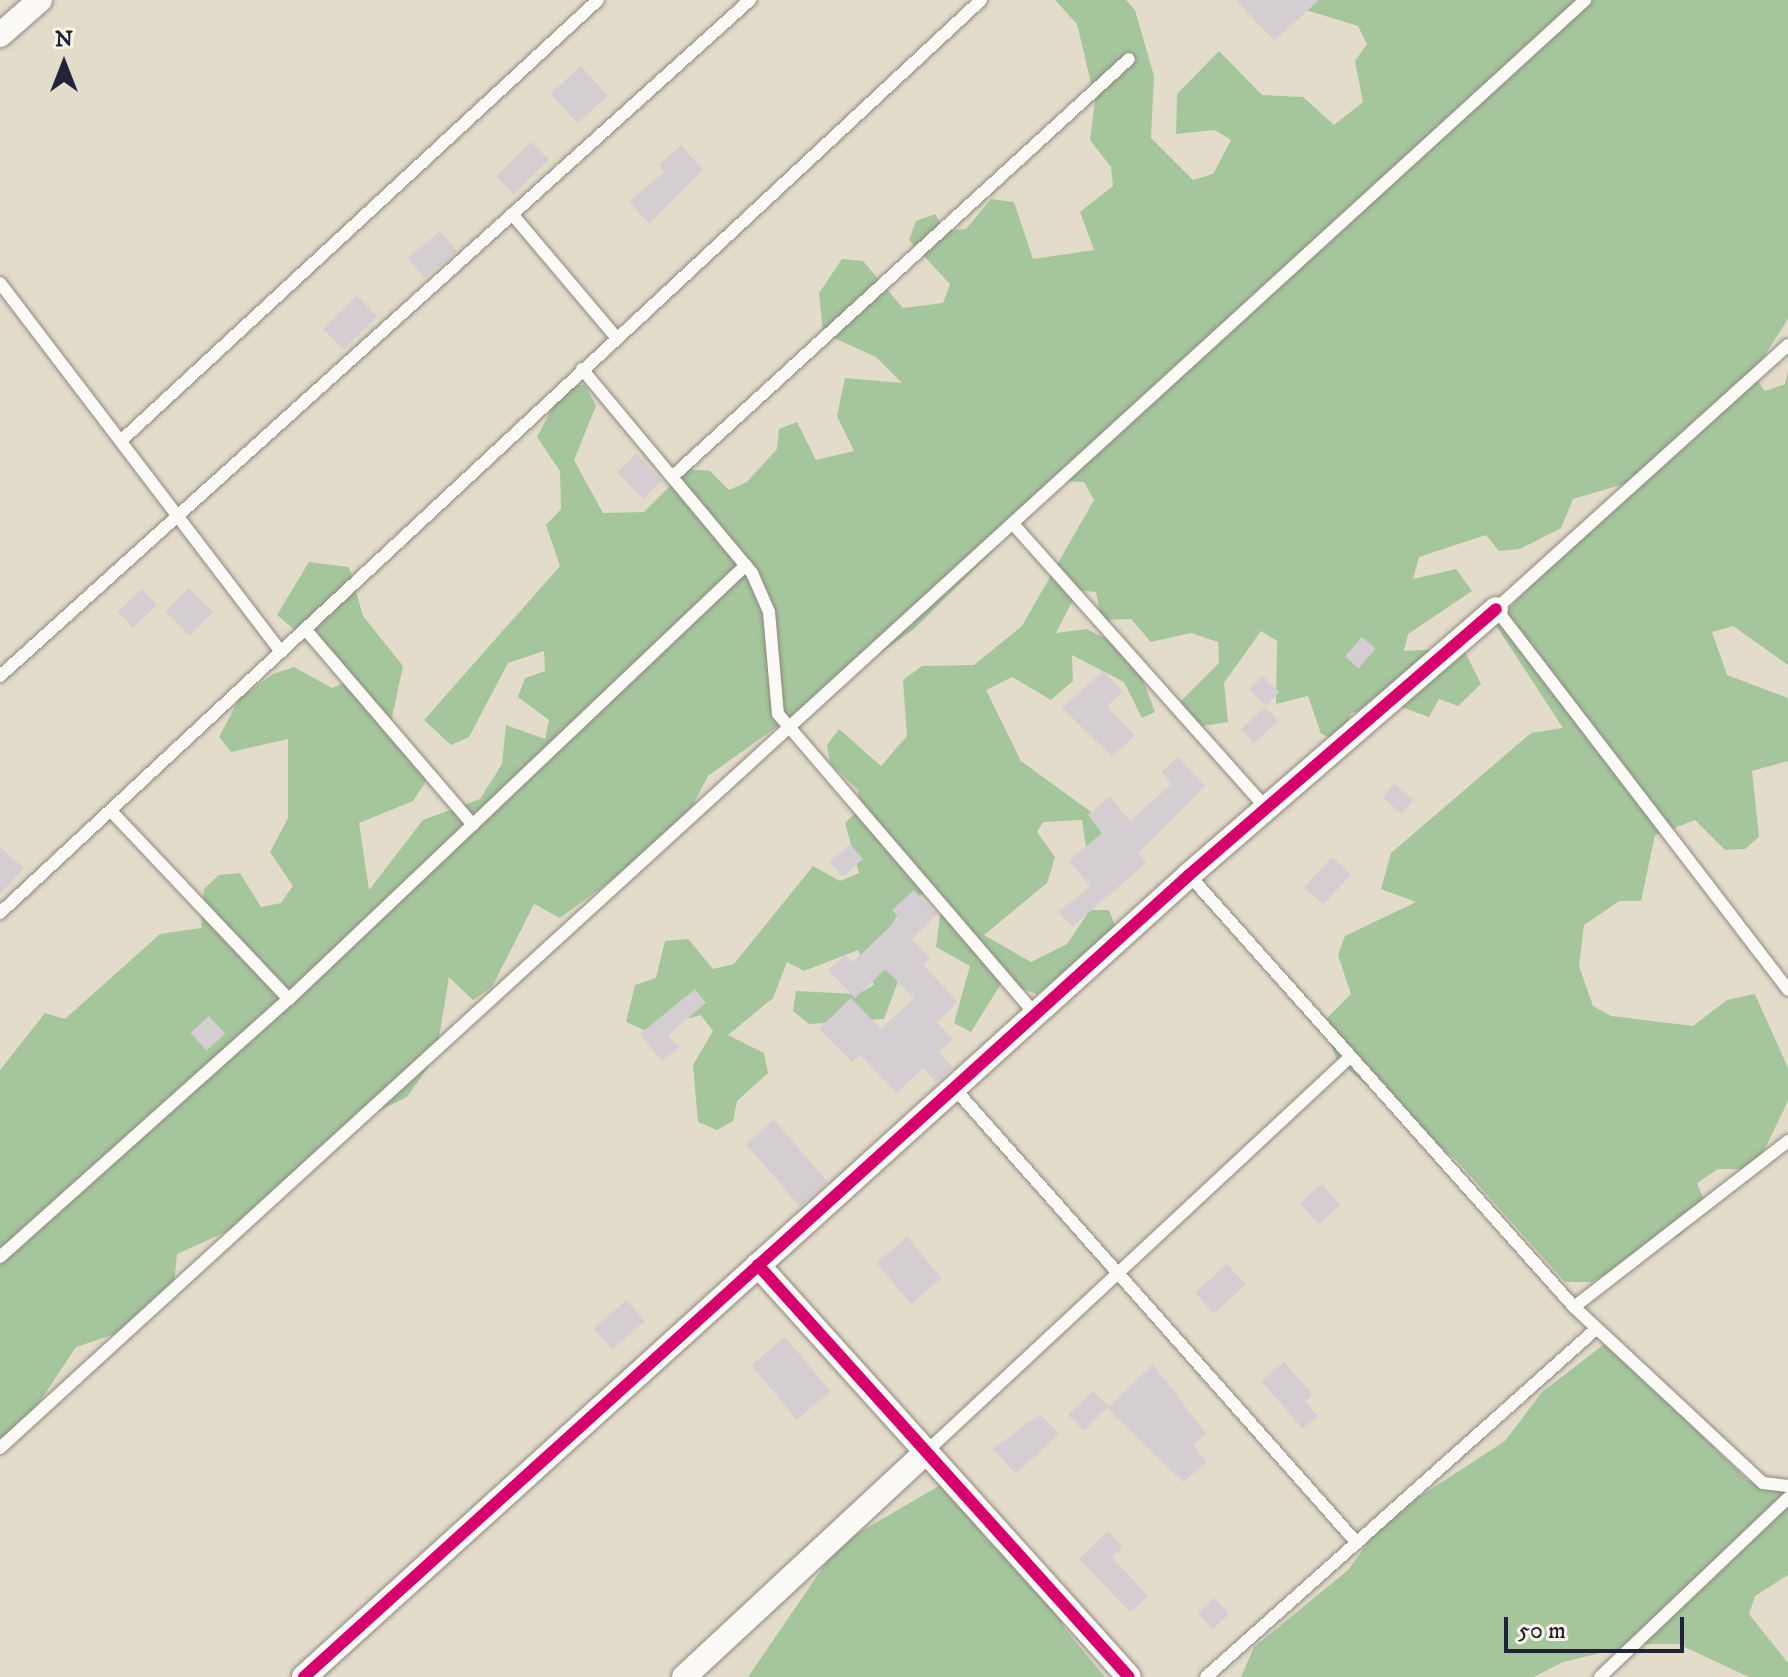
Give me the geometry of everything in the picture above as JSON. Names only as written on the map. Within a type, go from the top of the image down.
[{"type":"street","points":[[0,35],[40,0]]},
{"type":"street","points":[[304,1677],[1189,875],[1496,609]]},
{"type":"street","points":[[758,1265],[1129,1677]]},
{"type":"street","points":[[684,1677],[927,1451]]},
{"type":"lane","points":[[124,438],[598,0]]},
{"type":"lane","points":[[0,676],[750,0]]},
{"type":"lane","points":[[0,913],[981,0]]},
{"type":"lane","points":[[0,1448],[791,730],[1585,0]]},
{"type":"lane","points":[[672,477],[1129,59]]},
{"type":"lane","points":[[512,214],[616,337]]},
{"type":"lane","points":[[0,283],[124,438],[281,652]]},
{"type":"lane","points":[[1788,345],[1496,609],[1788,990]]},
{"type":"lane","points":[[582,369],[746,565],[769,612],[770,688],[791,730],[1035,1014]]},
{"type":"lane","points":[[1014,525],[1266,808]]},
{"type":"lane","points":[[0,1257],[289,999],[746,565]]},
{"type":"lane","points":[[305,629],[473,825]]},
{"type":"lane","points":[[111,811],[289,999]]},
{"type":"lane","points":[[1189,875],[1574,1307],[1763,1483],[1788,1486]]},
{"type":"lane","points":[[927,1451],[1351,1056]]},
{"type":"lane","points":[[954,1088],[1357,1543]]},
{"type":"lane","points":[[1574,1307],[1788,1141]]},
{"type":"lane","points":[[1206,1677],[1596,1329]]},
{"type":"lane","points":[[1600,1677],[1788,1498]]},
{"type":"green space","points":[[1055,0],[1126,0],[1135,10],[1154,76],[1151,138],[1193,180],[1213,174],[1231,140],[1215,130],[1176,134],[1177,94],[1219,51],[1262,95],[1303,97],[1334,125],[1363,102],[1355,61],[1367,44],[1358,26],[1306,10],[1308,0],[1788,0],[1788,319],[1753,374],[1765,391],[1785,384],[1788,371],[1788,665],[1733,626],[1712,632],[1727,675],[1788,698],[1788,761],[1752,771],[1759,837],[1745,849],[1725,850],[1695,820],[1655,835],[1641,901],[1619,901],[1584,925],[1579,966],[1593,1006],[1611,1016],[1693,1026],[1727,1000],[1755,994],[1788,1068],[1788,1101],[1755,1169],[1718,1169],[1697,1183],[1705,1202],[1682,1234],[1592,1282],[1565,1282],[1457,1161],[1337,1060],[1322,1023],[1351,994],[1338,955],[1345,936],[1416,902],[1381,889],[1391,853],[1531,733],[1563,728],[1495,624],[1624,484],[1573,499],[1561,528],[1520,549],[1499,551],[1486,535],[1419,557],[1413,579],[1456,569],[1472,591],[1408,634],[1404,651],[1463,648],[1481,684],[1458,706],[1439,699],[1429,717],[1393,704],[1351,713],[1339,741],[1321,734],[1308,696],[1276,704],[1277,641],[1261,631],[1224,683],[1228,722],[1190,728],[1181,701],[1219,663],[1218,642],[1191,633],[1151,642],[1131,619],[1101,620],[1096,592],[1078,590],[1056,633],[1087,629],[1133,653],[1155,712],[1142,718],[1124,682],[1072,655],[1073,681],[1051,700],[1012,677],[986,690],[1021,761],[1098,817],[1102,837],[1086,847],[1082,820],[1043,822],[1037,832],[1055,857],[1047,883],[984,935],[1031,962],[1067,944],[1090,910],[1109,910],[1117,930],[1037,994],[1002,982],[971,1032],[954,1023],[970,966],[936,947],[941,909],[931,892],[910,898],[877,946],[899,979],[884,1019],[809,1024],[793,1011],[796,991],[857,994],[874,985],[858,950],[804,971],[787,962],[773,998],[728,1035],[764,1053],[768,1073],[737,1101],[733,1121],[717,1130],[698,1122],[693,1065],[713,1031],[701,1015],[644,1030],[626,1022],[635,985],[656,978],[665,941],[688,939],[713,969],[734,964],[813,866],[840,881],[859,873],[845,823],[860,809],[858,790],[830,763],[827,745],[839,729],[881,766],[907,736],[903,680],[922,666],[974,665],[1022,626],[1094,500],[1084,482],[1063,481],[914,629],[708,776],[680,830],[560,918],[534,904],[492,987],[473,1000],[449,977],[436,1056],[407,1097],[374,1113],[263,1215],[177,1254],[174,1285],[139,1326],[76,1347],[17,1436],[0,1448],[0,1070],[45,1013],[65,1019],[160,934],[201,928],[204,889],[219,875],[240,873],[261,907],[281,903],[293,886],[270,852],[288,818],[288,739],[231,752],[219,737],[239,699],[273,674],[294,667],[332,688],[353,679],[277,615],[309,562],[349,567],[363,616],[403,666],[391,722],[434,769],[413,801],[359,823],[369,890],[423,820],[480,799],[502,764],[506,725],[545,739],[549,720],[518,697],[525,678],[545,671],[544,651],[508,663],[469,737],[451,745],[424,720],[560,566],[546,525],[561,509],[560,471],[537,437],[565,384],[585,385],[596,406],[574,460],[603,513],[644,512],[687,469],[710,471],[729,490],[747,482],[777,449],[779,429],[797,422],[816,460],[854,451],[837,416],[845,378],[902,383],[876,357],[823,333],[819,293],[842,259],[863,261],[903,308],[943,303],[950,284],[909,240],[916,221],[935,214],[945,231],[966,229],[991,199],[1014,202],[1033,259],[1094,250],[1080,212],[1113,186],[1111,167],[1090,140],[1095,100],[1077,24]]},
{"type":"green space","points":[[1607,1342],[1747,1480],[1788,1489],[1788,1575],[1755,1596],[1749,1614],[1788,1663],[1788,1677],[1749,1677],[1678,1644],[1638,1644],[1563,1662],[1534,1677],[1241,1677],[1254,1647],[1348,1570],[1385,1519],[1505,1441],[1542,1392]]},
{"type":"green space","points":[[946,1482],[987,1540],[1050,1592],[1065,1629],[1105,1677],[748,1677],[839,1544]]},
{"type":"building","points":[[1236,0],[1319,0],[1274,41]]},
{"type":"building","points":[[581,66],[608,96],[577,123],[551,93]]},
{"type":"building","points":[[531,142],[549,160],[514,194],[496,177]]},
{"type":"building","points":[[681,145],[703,170],[649,224],[629,201],[665,172],[659,165]]},
{"type":"building","points":[[440,231],[457,251],[425,278],[408,258]]},
{"type":"building","points":[[357,296],[377,317],[343,350],[323,329]]},
{"type":"building","points":[[636,454],[662,481],[643,499],[617,472]]},
{"type":"building","points":[[189,588],[213,612],[190,635],[166,611]]},
{"type":"building","points":[[142,589],[157,605],[133,628],[118,612]]},
{"type":"building","points":[[1362,637],[1376,649],[1359,668],[1345,657]]},
{"type":"building","points":[[1103,671],[1123,692],[1107,706],[1135,736],[1112,756],[1062,708]]},
{"type":"building","points":[[1263,676],[1279,692],[1266,706],[1250,689]]},
{"type":"building","points":[[1265,707],[1278,721],[1254,743],[1241,730]]},
{"type":"building","points":[[1178,757],[1205,786],[1138,853],[1146,863],[1072,927],[1059,912],[1090,886],[1069,861],[1102,833],[1088,815],[1110,797],[1130,821],[1172,784],[1161,772]]},
{"type":"building","points":[[1394,784],[1413,800],[1402,814],[1382,798]]},
{"type":"building","points":[[850,844],[863,859],[843,877],[830,862]]},
{"type":"building","points":[[0,847],[24,868],[0,894]]},
{"type":"building","points":[[1332,857],[1351,875],[1323,905],[1304,887]]},
{"type":"building","points":[[914,890],[937,915],[912,939],[930,958],[923,965],[958,1002],[937,1022],[953,1039],[939,1052],[953,1067],[936,1082],[923,1068],[897,1093],[860,1055],[852,1062],[819,1029],[851,998],[881,1029],[914,998],[885,969],[855,998],[828,970],[845,955],[853,962],[899,918],[892,910]]},
{"type":"building","points":[[695,989],[706,1003],[668,1035],[679,1047],[662,1061],[640,1034]]},
{"type":"building","points":[[209,1016],[225,1034],[206,1051],[190,1033]]},
{"type":"building","points":[[774,1120],[828,1182],[800,1206],[746,1144]]},
{"type":"building","points":[[1322,1184],[1340,1205],[1318,1224],[1300,1203]]},
{"type":"building","points":[[907,1237],[942,1278],[911,1304],[876,1263]]},
{"type":"building","points":[[1227,1264],[1246,1285],[1214,1314],[1195,1293]]},
{"type":"building","points":[[626,1300],[645,1321],[613,1350],[594,1329]]},
{"type":"building","points":[[785,1337],[831,1391],[797,1420],[751,1365]]},
{"type":"building","points":[[1284,1362],[1313,1395],[1305,1401],[1318,1416],[1303,1429],[1261,1381]]},
{"type":"building","points":[[1153,1364],[1206,1434],[1193,1445],[1207,1462],[1183,1482],[1107,1408],[1084,1431],[1068,1415],[1093,1391],[1109,1407]]},
{"type":"building","points":[[1040,1414],[1059,1434],[1016,1474],[993,1449]]},
{"type":"building","points":[[1108,1531],[1123,1547],[1112,1557],[1148,1596],[1130,1612],[1079,1559]]},
{"type":"building","points":[[1214,1598],[1229,1614],[1213,1629],[1198,1613]]},
{"type":"cycle path","points":[[304,1677],[1189,875],[1496,609]]},
{"type":"cycle path","points":[[758,1265],[1129,1677]]}]
